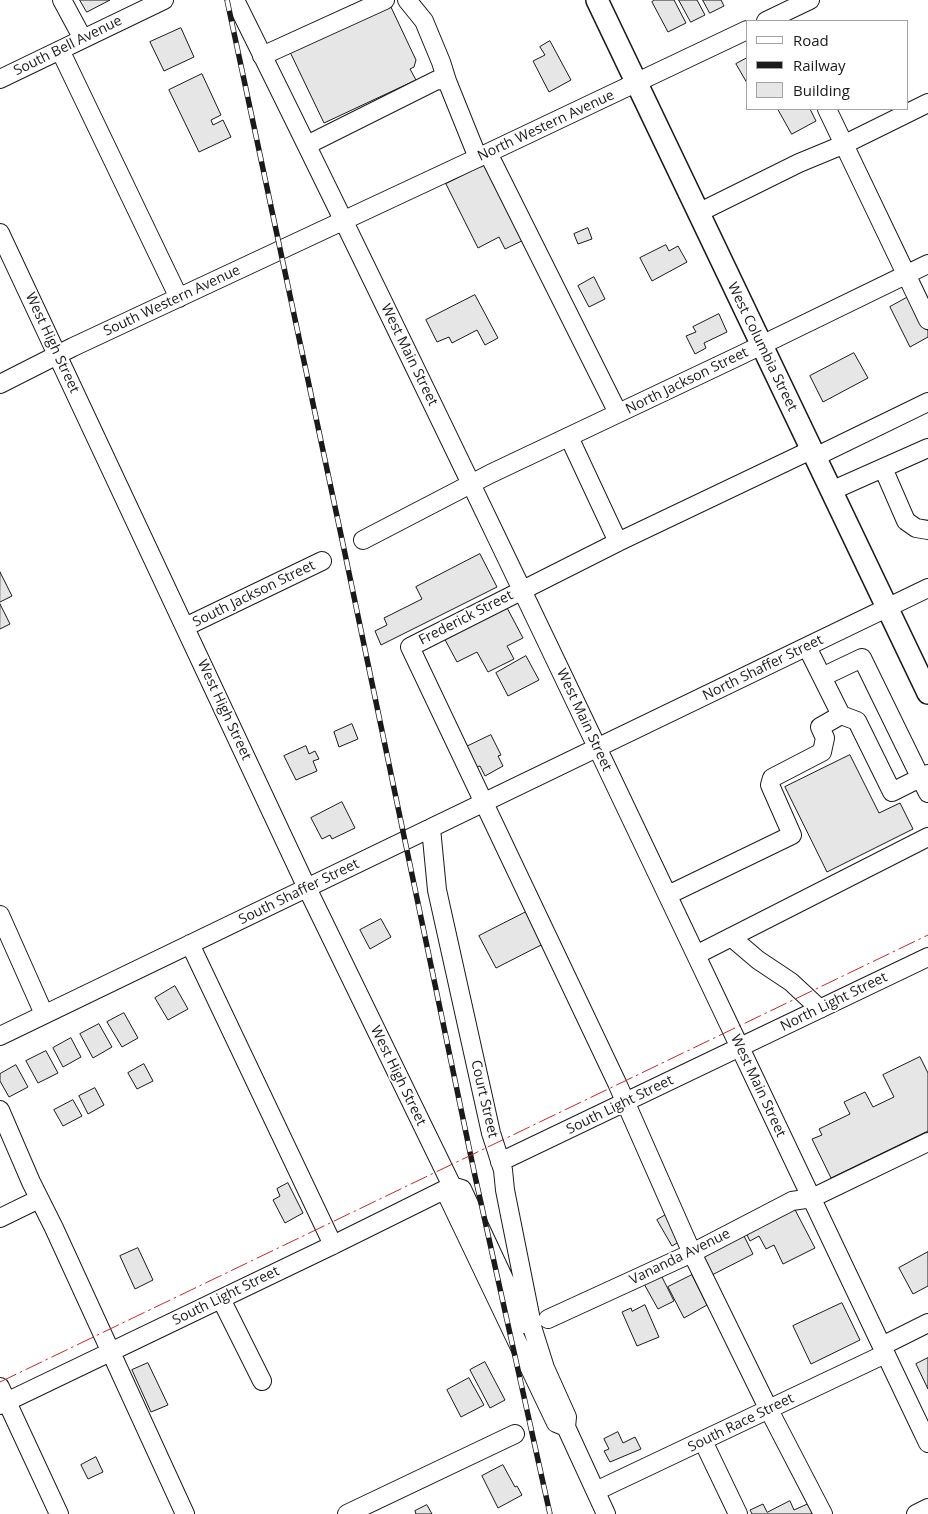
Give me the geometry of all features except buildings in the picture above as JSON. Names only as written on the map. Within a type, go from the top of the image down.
[{"type":"main road","name":"West Columbia Street","points":[[597,0],[928,693]]},
{"type":"street","points":[[62,0],[83,39]]},
{"type":"street","name":"South Bell Avenue","points":[[0,79],[164,0]]},
{"type":"street","name":"West Main Street","points":[[234,0],[307,145],[523,590],[928,1443]]},
{"type":"street","points":[[262,56],[385,0]]},
{"type":"street","points":[[407,0],[424,22],[441,62],[446,81],[483,156],[618,414]]},
{"type":"street","points":[[779,14],[810,0]]},
{"type":"street","name":"North Western Avenue","points":[[344,221],[746,30]]},
{"type":"street","points":[[60,50],[178,298]]},
{"type":"street","points":[[307,145],[430,82],[437,80],[446,81]]},
{"type":"street","points":[[698,213],[799,163],[845,144],[928,103]]},
{"type":"street","points":[[827,110],[845,144],[928,320]]},
{"type":"street","name":"South Western Avenue","points":[[0,384],[344,221]]},
{"type":"street","name":"West High Street","points":[[1,237],[307,888],[452,1186],[448,1197],[556,1423],[566,1427]]},
{"type":"street","name":"North Jackson Street","points":[[472,484],[928,264]]},
{"type":"street","name":"Frederick Street","points":[[484,802],[410,647],[618,542],[928,402]]},
{"type":"street","points":[[569,437],[618,542]]},
{"type":"street","points":[[831,491],[928,448]]},
{"type":"street","points":[[883,468],[906,521],[916,528],[928,530]]},
{"type":"street","points":[[363,540],[472,484]]},
{"type":"street","name":"South Jackson Street","points":[[185,627],[322,561]]},
{"type":"street","name":"North Shaffer Street","points":[[598,748],[928,588]]},
{"type":"street","points":[[807,647],[822,677],[841,715],[857,721],[892,792],[925,782],[862,658],[822,677]]},
{"type":"street","points":[[668,895],[792,835],[770,786],[772,778],[822,752],[825,738],[820,727],[841,715]]},
{"type":"street","name":"South Shaffer Street","points":[[0,1036],[598,748]]},
{"type":"street","points":[[484,802],[626,1102],[692,1253],[769,1410],[823,1514]]},
{"type":"street","name":"Court Street","points":[[430,828],[437,890],[491,1133],[500,1162],[533,1330],[546,1368]]},
{"type":"street","points":[[696,955],[928,837]]},
{"type":"street","points":[[0,915],[44,1014]]},
{"type":"street","points":[[731,937],[758,960],[791,982],[820,1009]]},
{"type":"street","points":[[190,944],[333,1245]]},
{"type":"street","name":"North Light Street","points":[[740,1047],[928,957]]},
{"type":"street","name":"South Light Street","points":[[500,1162],[740,1047]]},
{"type":"street","points":[[0,1110],[31,1182],[54,1228],[185,1514]]},
{"type":"street","name":"Vananda Avenue","points":[[548,1319],[692,1253],[792,1201],[812,1198],[928,1142]]},
{"type":"street","name":"West High Street","points":[[452,1186],[462,1189],[546,1368],[567,1417],[566,1427],[606,1514]]},
{"type":"street","name":"South Light Street","points":[[2,1398],[111,1352],[452,1186]]},
{"type":"street","points":[[0,1218],[39,1199]]},
{"type":"street","points":[[221,1299],[262,1381]]},
{"type":"street","name":"South Race Street","points":[[596,1491],[769,1410],[884,1350],[928,1323]]},
{"type":"street","points":[[2,1398],[58,1514]]},
{"type":"street","points":[[348,1514],[515,1434]]},
{"type":"street","points":[[703,1441],[738,1514]]},
{"type":"street","points":[[916,1514],[928,1508]]},
{"type":"railway","points":[[227,0],[475,1176],[550,1514]]},
{"type":"power","points":[[0,1382],[928,935]]}]
